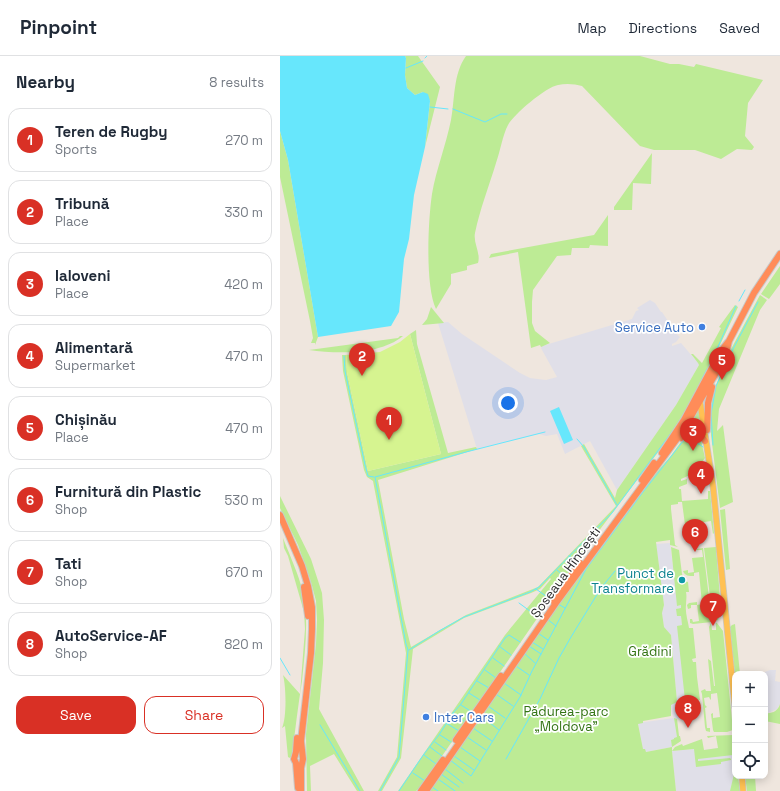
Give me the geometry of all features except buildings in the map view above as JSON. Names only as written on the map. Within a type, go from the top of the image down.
[{"type":"highway","points":[[663,452],[682,426],[696,403],[699,402],[700,396],[714,369],[726,353],[729,341],[754,293],[780,254]]},
{"type":"highway","points":[[707,430],[709,398],[716,366]]},
{"type":"highway","name":"Șoseaua Hîncești","points":[[421,791],[568,579],[663,452],[716,366]]},
{"type":"highway","points":[[692,406],[694,403],[699,402]]},
{"type":"highway","name":"Șoseaua Hîncești","points":[[426,791],[556,603],[682,432],[699,402]]},
{"type":"highway","points":[[632,500],[651,479],[684,435],[690,432],[696,432],[705,441]]},
{"type":"highway","points":[[280,515],[302,566],[312,607],[312,640],[298,760],[301,791]]},
{"type":"highway","points":[[280,524],[301,574],[308,610],[308,650],[298,760],[297,791]]},
{"type":"highway","points":[[417,791],[426,783]]},
{"type":"main road","points":[[699,402],[703,406],[710,455],[709,459]]},
{"type":"main road","points":[[699,402],[709,459],[732,678]]},
{"type":"main road","points":[[742,779],[743,791]]},
{"type":"shaded area","points":[[650,300],[655,303],[674,330],[673,331],[680,337],[672,344],[672,346],[681,343],[699,365],[676,405],[617,490],[590,441],[565,454],[557,434],[546,436],[539,434],[477,449],[438,323],[448,322],[462,334],[520,373],[530,378],[546,380],[557,377],[541,348],[542,346],[632,319],[636,311],[639,310],[637,308]]},
{"type":"shaded area","points":[[670,543],[678,606],[681,605],[681,608],[677,609],[681,616],[682,625],[678,626],[686,700],[696,700],[697,715],[676,719],[677,737],[672,747],[645,752],[643,749],[638,723],[674,718],[671,704],[677,702],[671,635],[664,627],[662,613],[664,605],[656,544]]},
{"type":"shaded area","points":[[776,670],[775,681],[780,682],[780,704],[777,709],[768,713],[768,671]]},
{"type":"shaded area","points":[[718,748],[732,752],[732,779],[738,779],[740,791],[676,791],[672,751],[694,749],[704,750]]},
{"type":"green space","points":[[405,56],[418,56],[440,87],[425,147],[430,101],[423,92],[415,95],[407,88]]},
{"type":"green space","points":[[466,56],[640,56],[670,64],[694,67],[696,64],[763,80],[748,103],[745,136],[754,147],[752,150],[737,149],[721,159],[695,150],[654,150],[640,146],[582,86],[561,84],[553,87],[531,102],[511,120],[508,125],[475,233],[479,256],[478,263],[467,266],[467,270],[451,274],[451,284],[436,309],[430,285],[428,253],[432,194],[451,120],[455,87],[459,71]]},
{"type":"green space","points":[[280,131],[288,160],[318,337],[315,345],[315,343],[311,343],[313,338],[310,321],[280,177]]},
{"type":"green space","points":[[652,153],[651,184],[633,183],[632,210],[614,210],[614,207]]},
{"type":"green space","points":[[608,215],[608,246],[590,245],[589,248],[572,248],[571,255],[557,256],[533,290],[532,323],[535,331],[550,343],[541,347],[540,345],[531,348],[518,252],[489,258],[491,254],[594,235]]},
{"type":"green space","points":[[780,266],[780,284],[769,299],[761,294]]},
{"type":"green space","points":[[760,295],[767,300],[760,310],[719,409],[717,431],[723,425],[733,502],[720,508],[711,435],[710,415],[712,395],[730,351]]},
{"type":"green space","points":[[735,305],[738,307],[709,368],[689,405],[665,443],[583,552],[422,785],[416,791],[398,791],[505,635],[551,579],[550,578],[540,589],[464,618],[413,649],[401,758],[382,791],[378,791],[397,757],[406,653],[373,481],[367,477],[364,470],[343,371],[342,355],[346,355],[347,372],[368,471],[441,454],[410,334],[416,330],[417,344],[448,453],[476,447],[477,449],[378,480],[404,619],[411,647],[466,615],[538,587],[616,506],[581,446],[584,444],[615,498],[617,490],[676,405],[699,365],[691,354],[693,354],[702,363],[721,328],[719,327]]},
{"type":"green space","points":[[431,307],[444,323],[422,325],[427,319]]},
{"type":"green space","points":[[410,334],[441,454],[368,471],[347,372],[346,355],[380,352],[400,342]]},
{"type":"green space","points":[[403,336],[383,347],[358,352],[309,350],[398,338]]},
{"type":"green space","points":[[699,409],[704,436],[685,431]]},
{"type":"green space","name":"Pădurea-parc „Moldova”","points":[[688,435],[694,435],[701,440],[705,458],[702,462],[692,465],[693,467],[700,466],[690,469],[690,475],[681,479],[681,481],[687,479],[687,484],[679,487],[679,489],[681,489],[682,501],[708,499],[708,491],[710,491],[714,533],[713,534],[711,521],[685,525],[682,502],[671,505],[675,545],[678,547],[670,545],[670,540],[656,542],[664,605],[662,613],[664,627],[671,635],[677,702],[671,705],[671,716],[643,721],[643,723],[638,724],[643,749],[645,749],[646,752],[672,747],[676,791],[429,791],[568,589],[642,489],[670,457],[683,439]]},
{"type":"green space","points":[[280,496],[311,559],[322,593],[324,620],[323,663],[319,709],[364,791],[357,791],[334,754],[310,766],[311,791],[307,791],[306,734],[316,644],[316,601],[298,545],[280,508]]},
{"type":"green space","points":[[725,509],[730,569],[726,570],[720,510]]},
{"type":"green space","points":[[283,538],[301,585],[306,614],[306,636],[302,681],[292,756],[290,758],[288,757],[285,726],[282,728],[285,717],[286,702],[283,675],[300,694],[305,629],[304,612],[288,556],[284,548]]},
{"type":"green space","points":[[671,547],[679,550],[682,574],[685,581],[688,582],[689,592],[686,592],[686,611],[689,628],[693,628],[696,658],[692,659],[693,662],[696,662],[700,700],[685,700],[677,626],[682,625],[681,616],[677,616],[676,609],[681,608],[681,605],[677,606]]},
{"type":"green space","points":[[716,547],[721,611],[718,620],[713,621],[704,548]]},
{"type":"green space","points":[[703,548],[712,622],[690,623],[690,619],[692,619],[693,622],[699,621],[697,605],[702,604],[699,572],[694,573],[694,576],[690,576],[686,575],[683,571],[688,570],[688,573],[694,572],[692,558],[703,557],[702,550],[697,549]]},
{"type":"green space","points":[[697,602],[697,605],[691,605],[691,608],[688,609],[687,605],[689,603]]},
{"type":"green space","points":[[711,623],[712,630],[716,630],[717,623],[723,631],[732,720],[732,730],[727,732],[714,732],[713,730],[711,714],[713,713],[713,718],[720,717],[717,693],[711,694],[711,700],[709,697],[704,698],[705,705],[707,707],[705,708],[707,728],[710,728],[710,732],[706,731],[705,727],[701,691],[705,689],[706,691],[711,691],[708,659],[711,661],[715,686],[709,627]]},
{"type":"green space","points":[[735,624],[740,671],[734,671],[730,627]]},
{"type":"green space","points":[[780,704],[780,724],[768,722],[768,713],[774,712]]},
{"type":"green space","points":[[674,718],[677,719],[681,741],[672,747],[671,740],[677,737]]},
{"type":"green space","points":[[732,735],[732,755],[698,759],[698,761],[731,759],[721,762],[721,764],[696,767],[694,749],[672,751],[675,747],[682,744],[683,746],[702,739],[704,750],[718,748],[716,736],[708,738],[707,736]]},
{"type":"green space","points":[[733,779],[738,779],[740,791],[730,791]]},
{"type":"green space","points":[[745,779],[755,779],[756,791],[747,791]]},
{"type":"water","points":[[280,56],[405,56],[407,88],[415,95],[423,92],[428,94],[430,101],[425,147],[414,195],[409,239],[404,259],[399,312],[391,326],[318,337],[288,160],[280,131]]},
{"type":"water","points":[[559,407],[573,440],[564,444],[550,411]]},
{"type":"waterway","points":[[406,68],[423,61]]},
{"type":"waterway","points":[[430,107],[448,109]]},
{"type":"waterway","points":[[453,109],[485,122],[501,114],[507,114]]},
{"type":"waterway","points":[[739,301],[745,290]]},
{"type":"waterway","points":[[713,445],[711,414],[716,386],[733,349],[758,302]]},
{"type":"waterway","points":[[709,367],[736,306]]},
{"type":"waterway","points":[[344,356],[345,371],[365,465],[368,476],[374,477]]},
{"type":"waterway","points":[[701,381],[707,369]]},
{"type":"waterway","points":[[676,427],[688,407]]},
{"type":"waterway","points":[[409,650],[464,617],[530,592],[539,587],[612,513],[674,429]]},
{"type":"waterway","points":[[380,791],[399,757],[408,650],[375,477],[545,432]]},
{"type":"waterway","points":[[577,439],[584,447],[617,505]]},
{"type":"waterway","points":[[450,760],[471,776],[520,697],[532,671],[586,569],[684,440],[692,439],[703,447]]},
{"type":"waterway","points":[[569,556],[577,561]]},
{"type":"waterway","points":[[557,570],[565,577]]},
{"type":"waterway","points":[[506,759],[540,699],[559,658],[571,637],[601,588],[615,571]]},
{"type":"waterway","points":[[536,589],[550,599]]},
{"type":"waterway","points":[[519,603],[538,617]]},
{"type":"waterway","points":[[558,604],[565,608]]},
{"type":"waterway","points":[[547,619],[556,626]]},
{"type":"waterway","points":[[538,633],[548,640]]},
{"type":"waterway","points":[[399,791],[453,713],[461,704],[505,638],[509,635],[520,642]]},
{"type":"waterway","points":[[532,642],[543,649]]},
{"type":"waterway","points":[[499,646],[511,655]]},
{"type":"waterway","points":[[529,646],[541,654]]},
{"type":"waterway","points":[[524,653],[535,663]]},
{"type":"waterway","points":[[280,658],[290,675]]},
{"type":"waterway","points":[[493,658],[504,666]]},
{"type":"waterway","points":[[516,666],[529,675]]},
{"type":"waterway","points":[[485,670],[496,678]]},
{"type":"waterway","points":[[477,681],[489,688]]},
{"type":"waterway","points":[[504,683],[521,695]]},
{"type":"waterway","points":[[469,693],[480,700]]},
{"type":"waterway","points":[[496,694],[513,706]]},
{"type":"waterway","points":[[461,705],[472,712]]},
{"type":"waterway","points":[[488,706],[505,718]]},
{"type":"waterway","points":[[453,713],[465,722]]},
{"type":"waterway","points":[[481,716],[499,730]]},
{"type":"waterway","points":[[446,723],[459,731]]},
{"type":"waterway","points":[[320,725],[360,791]]},
{"type":"waterway","points":[[473,728],[492,741]]},
{"type":"waterway","points":[[440,735],[451,742]]},
{"type":"waterway","points":[[467,737],[486,750]]},
{"type":"waterway","points":[[435,742],[446,750]]},
{"type":"waterway","points":[[430,747],[442,756]]},
{"type":"waterway","points":[[460,747],[480,761]]},
{"type":"waterway","points":[[424,755],[436,764]]},
{"type":"waterway","points":[[454,756],[474,770]]},
{"type":"waterway","points":[[445,769],[463,783]]},
{"type":"waterway","points":[[413,773],[425,781]]},
{"type":"waterway","points":[[441,774],[459,787]]},
{"type":"waterway","points":[[438,779],[455,791]]},
{"type":"waterway","points":[[432,787],[438,791]]},
{"type":"place","name":"Service Auto","points":[[702,327]]},
{"type":"place","name":"Tribună","points":[[362,376]]},
{"type":"place","name":"Chișinău","points":[[722,380]]},
{"type":"place","name":"Teren de Rugby","points":[[389,440]]},
{"type":"place","name":"Ialoveni","points":[[693,451]]},
{"type":"place","name":"Alimentară","points":[[701,494]]},
{"type":"place","name":"Furnitură din Plastic","points":[[695,552]]},
{"type":"place","name":"Punct de Transformare","points":[[682,580]]},
{"type":"place","name":"Tati","points":[[713,626]]},
{"type":"place","name":"Inter Cars","points":[[426,717]]},
{"type":"place","name":"AutoService-AF","points":[[688,728]]},
{"type":"park label","name":"Grădini","points":[[650,651]]}]
